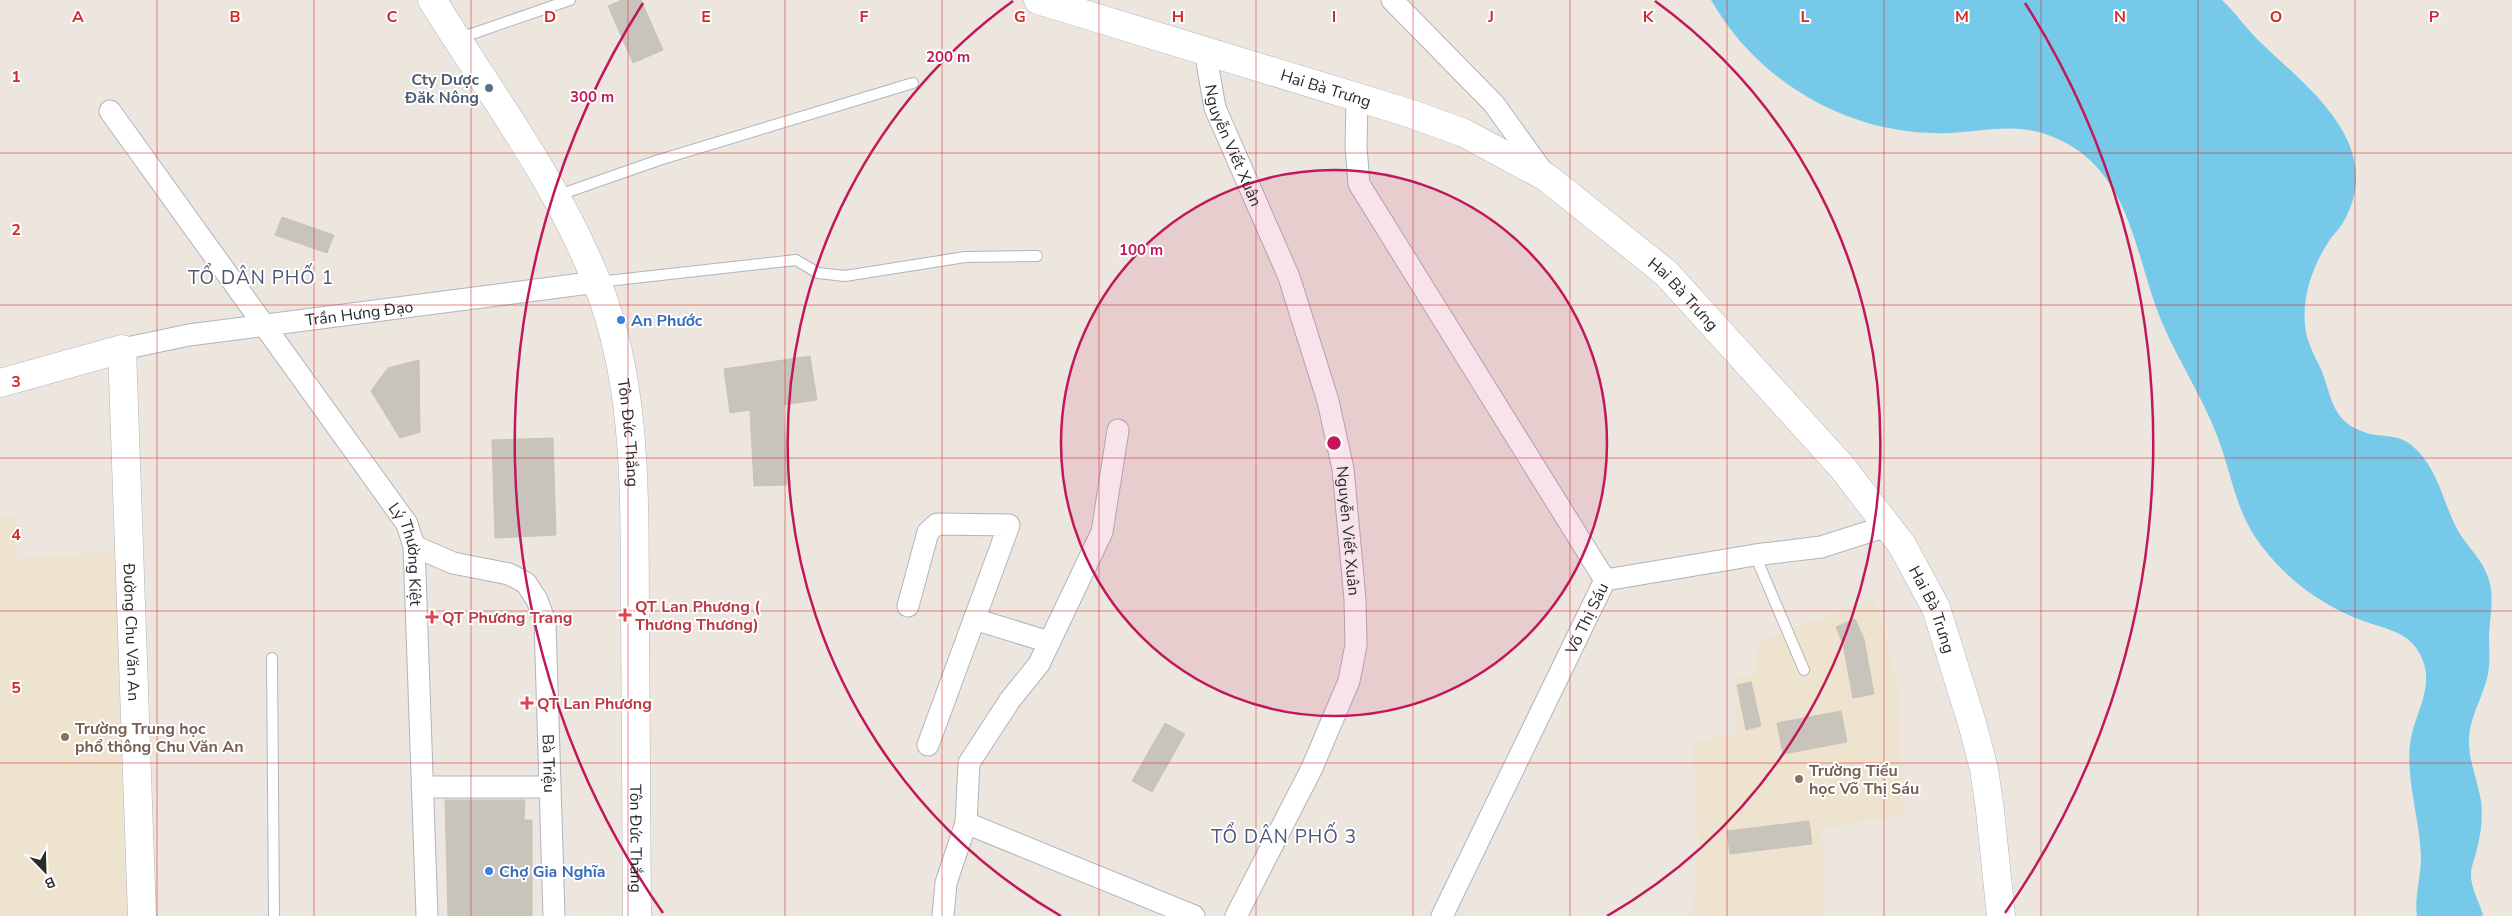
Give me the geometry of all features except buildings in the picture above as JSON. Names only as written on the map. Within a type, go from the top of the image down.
[{"type":"street","name":"Tôn Đức Thắng","points":[[432,0],[555,196],[578,239],[597,282],[617,345],[631,429],[634,540],[637,916]]},
{"type":"street","name":"Hai Bà Trưng","points":[[1038,0],[1412,114],[1464,133],[1546,177],[1666,273],[1842,468],[1902,545],[1936,608],[1984,768],[2001,916]]},
{"type":"street","points":[[1392,0],[1494,104],[1546,177]]},
{"type":"street","name":"Nguyễn Viết Xuân","points":[[1206,51],[1215,108],[1289,277],[1328,401],[1343,469],[1355,599],[1356,645],[1350,681],[1312,768],[1236,916]]},
{"type":"street","points":[[1357,98],[1356,147],[1359,184],[1605,580]]},
{"type":"street","name":"Lý Thường Kiệt","points":[[110,111],[407,524],[414,546],[426,916]]},
{"type":"street","name":"Trần Hưng Đạo","points":[[122,349],[189,335],[264,324],[597,282]]},
{"type":"street","points":[[0,383],[122,349]]},
{"type":"street","name":"Đường Chu Văn An","points":[[122,349],[142,916]]},
{"type":"street","points":[[943,916],[946,883],[966,823],[970,763],[1010,700],[1039,664],[1102,532],[1118,430]]},
{"type":"street","points":[[908,606],[928,532],[938,524],[1009,526],[928,745]]},
{"type":"street","name":"Võ Thị Sáu","points":[[1442,916],[1605,580],[1670,571],[1755,555],[1821,547],[1888,526]]},
{"type":"street","name":"Bà Triệu","points":[[414,546],[453,563],[509,574],[526,583],[537,600],[545,622],[554,916]]},
{"type":"street","points":[[974,619],[1049,642]]},
{"type":"street","points":[[422,787],[550,788]]},
{"type":"street","points":[[966,823],[1194,916]]},
{"type":"lane","points":[[456,39],[570,0]]},
{"type":"lane","points":[[555,196],[659,160],[913,83]]},
{"type":"lane","points":[[597,282],[796,260],[818,273],[845,276],[965,257],[1037,256]]},
{"type":"lane","points":[[1755,555],[1804,670]]},
{"type":"lane","points":[[272,658],[274,916]]},
{"type":"shaded area","name":"Trường Trung học phổ thông Chu Văn An","points":[[15,514],[15,559],[119,551],[142,916],[0,916],[0,518]]},
{"type":"shaded area","name":"Trường Tiểu học Võ Thị Sáu","points":[[1876,598],[1898,686],[1904,815],[1822,828],[1824,916],[1693,916],[1698,838],[1693,742],[1735,734],[1735,677],[1755,674],[1760,640]]},
{"type":"water","points":[[1711,0],[2222,0],[2258,40],[2317,97],[2335,119],[2348,142],[2355,166],[2355,193],[2344,221],[2331,238],[2318,261],[2308,287],[2305,327],[2309,344],[2321,369],[2334,406],[2345,421],[2364,432],[2399,438],[2410,444],[2427,462],[2456,527],[2481,563],[2490,584],[2492,599],[2489,671],[2471,724],[2469,738],[2470,755],[2480,793],[2482,813],[2480,837],[2471,880],[2483,916],[2417,916],[2416,902],[2421,857],[2409,758],[2412,734],[2425,693],[2426,672],[2419,653],[2409,640],[2396,632],[2345,613],[2311,594],[2278,565],[2254,535],[2240,507],[2222,449],[2210,419],[2161,320],[2128,221],[2118,198],[2105,177],[2088,158],[2066,143],[2036,131],[1994,129],[1949,133],[1913,132],[1878,126],[1844,115],[1812,100],[1782,80],[1755,57],[1731,30]]},
{"type":"place","name":"Cty Dược Đăk Nông","points":[[489,88]]},
{"type":"place","name":"An Phước","points":[[621,320]]},
{"type":"place","name":"QT Lan Phương ( Thương Thương)","points":[[625,615]]},
{"type":"place","name":"QT Phương Trang","points":[[432,617]]},
{"type":"place","name":"QT Lan Phương","points":[[527,703]]},
{"type":"place","name":"Trường Trung học phổ thông Chu Văn An","points":[[65,737]]},
{"type":"place","name":"Trường Tiểu học Võ Thị Sáu","points":[[1799,779]]},
{"type":"place","name":"Chợ Gia Nghĩa","points":[[489,871]]},
{"type":"district","name":"TỔ DÂN PHỐ 1","points":[[261,277]]},
{"type":"district","name":"TỔ DÂN PHỐ 3","points":[[1284,836]]}]
